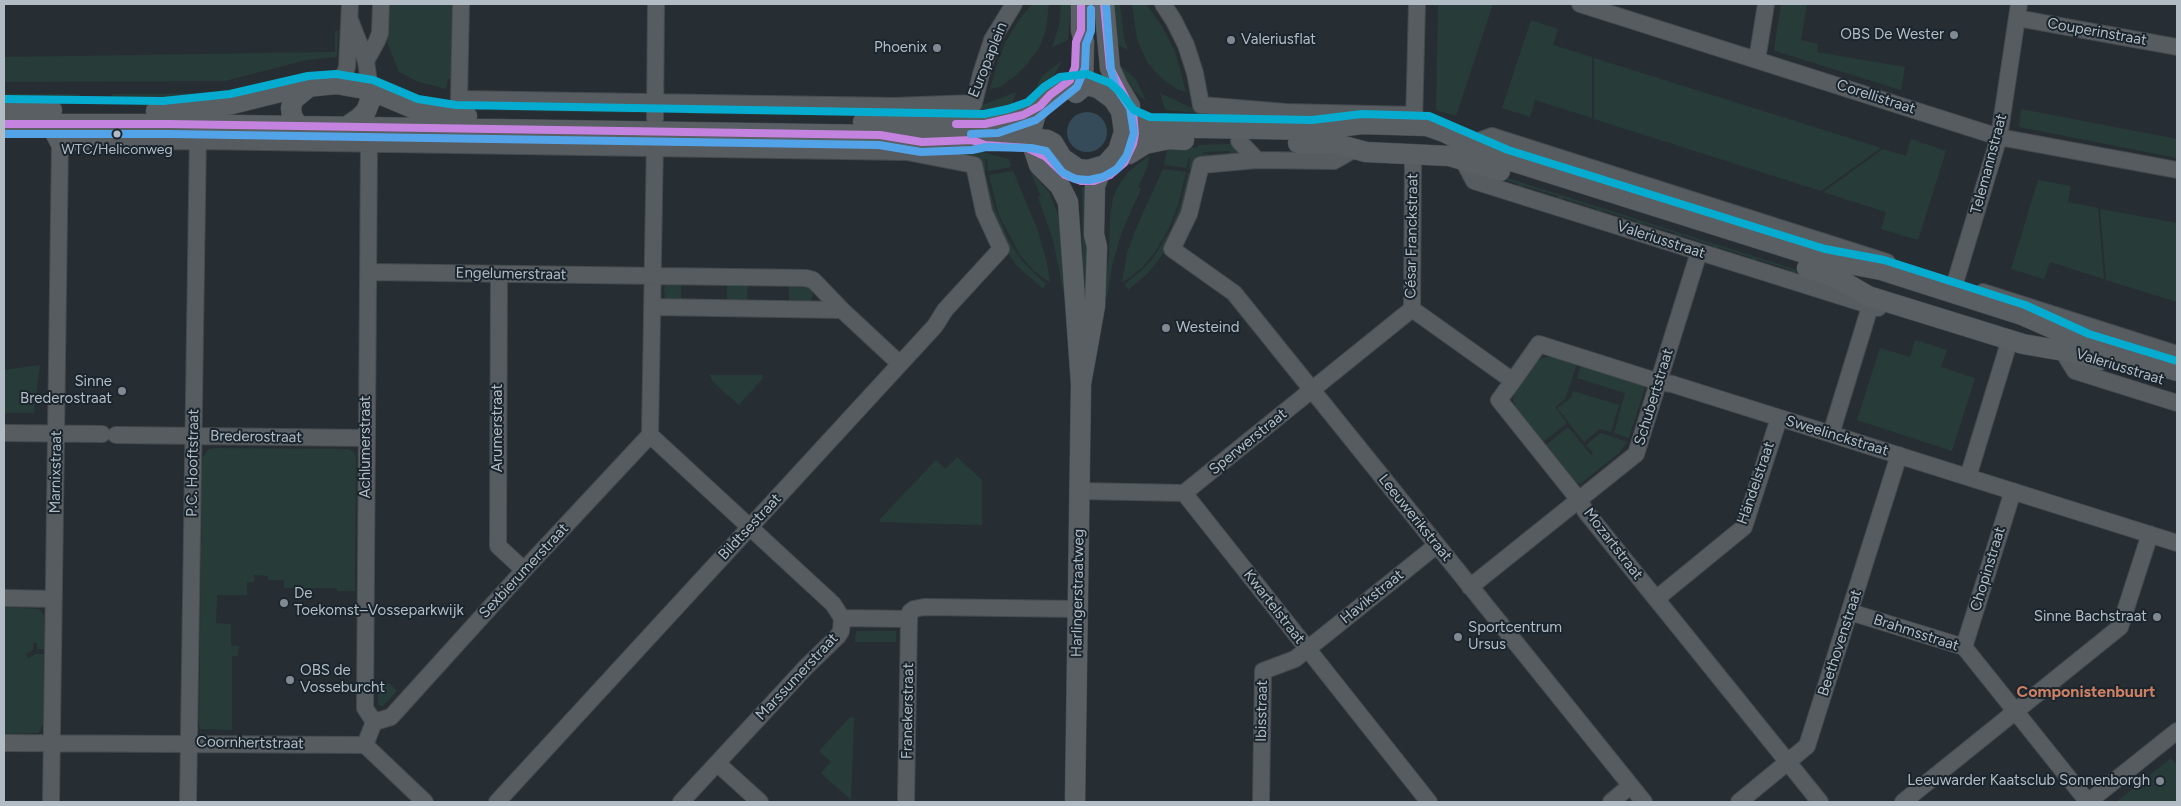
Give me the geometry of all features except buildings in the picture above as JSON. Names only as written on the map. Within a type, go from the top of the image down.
[{"type":"main road","points":[[1073,85],[1084,42],[1080,30],[1081,4]]},
{"type":"main road","points":[[1096,4],[1101,72],[1107,91],[1125,110],[1123,138],[1118,151],[1104,173]]},
{"type":"main road","points":[[1040,106],[1033,123],[1039,147],[1040,165],[1064,183],[1080,181],[1124,164],[1134,139],[1108,59],[1104,4]]},
{"type":"main road","points":[[4,109],[163,111],[232,104],[310,86],[336,84],[370,90],[415,109],[443,114],[880,135],[922,142],[972,140],[985,145],[1018,147],[1039,147],[1053,143],[1062,158],[1078,168],[1104,173]]},
{"type":"main road","points":[[1039,147],[1050,112],[1066,98],[1079,92],[1073,85]]},
{"type":"main road","points":[[4,124],[50,123],[198,133],[298,126],[996,123],[1023,116],[1040,106],[1050,95],[1073,85],[1098,88],[1125,110]]},
{"type":"main road","points":[[298,126],[292,116],[293,100],[310,86]]},
{"type":"main road","points":[[346,126],[366,111],[370,101],[370,90]]},
{"type":"main road","name":"Valeriusstraat","points":[[1125,110],[1148,127],[1313,130],[1362,124],[1414,123],[1444,132],[1467,152],[1829,275],[1872,301],[2012,344],[2062,350],[2177,385]]},
{"type":"main road","points":[[50,123],[60,142]]},
{"type":"main road","points":[[1387,153],[1381,148],[1381,136],[1388,128],[1414,123],[1435,132],[1434,142],[1431,147],[1416,154]]},
{"type":"main road","name":"Valeriusstraat","points":[[1129,154],[1145,144],[1169,140],[1322,143],[1387,153],[1449,156],[1467,152],[1505,159],[1823,259],[1893,271],[1953,288],[2086,342],[2177,371]]},
{"type":"main road","name":"Harlingerstraatweg","points":[[1082,384],[1095,306],[1097,247],[1094,234],[1095,186],[1104,173]]},
{"type":"main road","name":"Harlingerstraatweg","points":[[1064,183],[1068,202],[1082,384],[1075,802]]},
{"type":"main road","points":[[1872,301],[1868,290],[1869,280],[1880,274],[1893,271]]},
{"type":"main road","points":[[2012,344],[2026,332],[2027,320],[2022,315]]},
{"type":"street","points":[[336,84],[345,73],[347,67],[350,4]]},
{"type":"street","points":[[366,61],[380,33],[381,4]]},
{"type":"street","points":[[460,4],[459,99],[655,125]]},
{"type":"street","points":[[656,4],[650,435],[833,604],[842,618]]},
{"type":"street","name":"Europaplein","points":[[894,106],[974,103],[980,74],[992,40],[1014,4]]},
{"type":"street","name":"Valeriusstraat","points":[[1162,4],[1174,21],[1186,45],[1195,73],[1201,105],[1414,123]]},
{"type":"street","points":[[1414,123],[1417,4]]},
{"type":"street","name":"Corellistraat","points":[[1580,4],[1999,137],[2177,170]]},
{"type":"street","points":[[1757,60],[1766,4]]},
{"type":"street","name":"Couperinstraat","points":[[2018,11],[2177,47]]},
{"type":"street","name":"Telemannstraat","points":[[1953,288],[1999,137],[2018,11]]},
{"type":"street","points":[[350,20],[366,61],[370,90]]},
{"type":"street","points":[[60,142],[198,133],[369,144],[655,125],[894,106],[912,123]]},
{"type":"street","name":"Bildtsestraat","points":[[497,802],[935,326],[945,310],[1001,249],[984,212],[974,165],[915,153],[876,152],[655,125]]},
{"type":"street","name":"P.C. Hooftstraat","points":[[188,802],[198,133]]},
{"type":"street","points":[[1239,141],[1257,160],[1334,161],[1355,149]]},
{"type":"street","name":"Marnixstraat","points":[[51,802],[60,142]]},
{"type":"street","name":"Achlumerstraat","points":[[369,144],[365,708],[374,722]]},
{"type":"street","name":"Valeriusstraat","points":[[1467,152],[1474,181],[1699,252],[1872,301]]},
{"type":"street","name":"César Franckstraat","points":[[1311,389],[1412,309],[1416,154]]},
{"type":"street","name":"Leeuwerikstraat","points":[[1257,160],[1201,165],[1189,214],[1172,249],[1234,293],[1644,802]]},
{"type":"street","name":"Schubertstraat","points":[[1470,587],[1636,454],[1699,252]]},
{"type":"street","name":"Engelumerstraat","points":[[368,272],[806,278],[813,280],[900,364]]},
{"type":"street","name":"Arumerstraat","points":[[499,274],[498,546],[524,570]]},
{"type":"street","name":"Valeriusstraat","points":[[1953,288],[2177,354]]},
{"type":"street","points":[[1831,434],[1872,301]]},
{"type":"street","points":[[653,307],[842,310]]},
{"type":"street","points":[[1412,309],[1513,381]]},
{"type":"street","name":"Sweelinckstraat","points":[[1513,381],[1539,344],[2177,542]]},
{"type":"street","points":[[1968,477],[2012,344]]},
{"type":"street","name":"Valeriusstraat","points":[[2062,350],[2075,371],[2177,403]]},
{"type":"street","name":"Mozartstraat","points":[[1513,381],[1499,400],[1579,500],[1586,512],[1820,802]]},
{"type":"street","name":"Sperwerstraat","points":[[1184,493],[1298,402],[1311,389]]},
{"type":"street","name":"Händelstraat","points":[[1656,599],[1744,526],[1778,418]]},
{"type":"street","name":"Brederostraat","points":[[4,433],[366,438]]},
{"type":"street","name":"Sexbierumerstraat","points":[[374,722],[391,717],[650,435]]},
{"type":"street","name":"Beethovenstraat","points":[[1739,802],[1807,746],[1899,455]]},
{"type":"street","points":[[1080,491],[1184,493]]},
{"type":"street","name":"Chopinstraat","points":[[1964,647],[2013,492]]},
{"type":"street","name":"Kwartelstraat","points":[[1184,493],[1308,650],[1422,800]]},
{"type":"street","points":[[1903,802],[2120,627],[2150,534]]},
{"type":"street","name":"Havikstraat","points":[[1308,650],[1437,545]]},
{"type":"street","points":[[4,598],[54,599]]},
{"type":"street","points":[[909,619],[914,608],[924,607],[1078,609]]},
{"type":"street","name":"Brahmsstraat","points":[[1850,612],[1964,647],[2088,802]]},
{"type":"street","name":"Marssumerstraat","points":[[681,802],[822,650],[838,636],[841,631],[842,618],[909,619]]},
{"type":"street","name":"Franekerstraat","points":[[906,802],[909,619]]},
{"type":"street","name":"Ibisstraat","points":[[1261,802],[1263,671],[1295,659],[1308,650]]},
{"type":"street","points":[[374,722],[365,744],[425,802]]},
{"type":"street","points":[[2088,802],[2177,731]]},
{"type":"street","name":"Coornhertstraat","points":[[4,743],[189,742],[365,744]]},
{"type":"street","points":[[717,762],[760,802]]},
{"type":"street","points":[[1611,802],[1630,786]]},
{"type":"green space","points":[[384,4],[454,4],[453,79],[448,79],[446,89],[419,82],[399,72],[385,37]]},
{"type":"green space","points":[[1032,4],[1049,4],[1046,30],[1039,48],[1014,77],[1000,87],[990,89],[1006,41]]},
{"type":"green space","points":[[1061,4],[1071,4],[1068,40],[1052,47],[1059,26]]},
{"type":"green space","points":[[1113,4],[1120,4],[1124,39],[1128,50],[1115,43]]},
{"type":"green space","points":[[1132,4],[1146,4],[1160,23],[1175,51],[1186,92],[1177,89],[1163,80],[1147,62],[1137,39]]},
{"type":"green space","points":[[1438,4],[1493,4],[1456,116],[1436,110]]},
{"type":"green space","points":[[1781,4],[1807,4],[1801,40],[1818,44],[1817,52],[1905,67],[1901,90],[1775,51]]},
{"type":"green space","points":[[1531,20],[1558,29],[1553,45],[1592,57],[1592,118],[1535,100],[1530,117],[1502,108]]},
{"type":"green space","points":[[335,31],[338,31],[337,57],[306,60],[225,81],[4,82],[4,57],[335,52]]},
{"type":"green space","points":[[1594,58],[1881,148],[1821,191],[1594,119]]},
{"type":"green space","points":[[1063,60],[1049,83],[1029,101],[1042,76]]},
{"type":"green space","points":[[1117,63],[1135,78],[1146,101],[1128,85]]},
{"type":"green space","points":[[335,70],[336,72],[328,78],[154,107],[112,101],[112,94],[228,93],[311,72]]},
{"type":"green space","points":[[377,76],[424,97],[427,105],[381,85],[375,77]]},
{"type":"green space","points":[[1016,92],[1010,111],[1000,114],[924,118],[910,109],[942,108],[942,114],[944,114],[944,108],[982,105]]},
{"type":"green space","points":[[1160,93],[1190,107],[1272,115],[1290,124],[1261,118],[1198,116],[1197,113],[1165,110]]},
{"type":"green space","points":[[4,94],[80,94],[80,101],[47,107],[4,106]]},
{"type":"green space","points":[[441,101],[455,102],[455,109],[480,109],[481,104],[485,104],[485,110],[511,110],[511,104],[516,104],[516,110],[542,110],[542,105],[547,105],[547,110],[573,111],[573,105],[577,105],[577,111],[603,111],[603,106],[608,106],[608,111],[632,112],[633,105],[640,107],[634,113],[460,110],[440,108]]},
{"type":"green space","points":[[693,106],[694,113],[719,113],[719,107],[724,108],[724,113],[750,114],[750,108],[755,108],[755,114],[780,114],[781,108],[785,109],[785,114],[811,115],[812,109],[816,109],[816,115],[842,115],[842,109],[846,109],[847,115],[872,116],[688,114],[688,107]]},
{"type":"green space","points":[[2021,109],[2177,139],[2177,158],[2019,127]]},
{"type":"green space","points":[[688,137],[977,149],[977,151],[1009,159],[1011,167],[988,171],[987,159],[985,159],[986,171],[979,172],[978,162]]},
{"type":"green space","points":[[1911,139],[1946,151],[1918,240],[1881,229],[1886,212],[1823,192],[1883,149],[1906,156]]},
{"type":"green space","points":[[1229,144],[1244,154],[1212,160],[1211,154],[1230,153],[1230,151],[1203,152],[1203,154],[1209,154],[1210,160],[1196,170],[1189,169],[1190,158],[1188,158],[1187,168],[1164,165],[1167,149]]},
{"type":"green space","points":[[1150,155],[1146,170],[1138,187],[1141,189],[1121,234],[1112,266],[1107,297],[1103,301],[1113,198],[1118,186],[1129,171]]},
{"type":"green space","points":[[1163,169],[1186,172],[1178,205],[1169,228],[1155,252],[1142,268],[1122,283],[1127,253]]},
{"type":"green space","points":[[1482,170],[1822,278],[1828,282],[1796,271],[1794,276],[1790,275],[1791,270],[1757,259],[1755,264],[1751,263],[1752,258],[1719,247],[1717,252],[1713,250],[1714,246],[1681,235],[1679,240],[1674,238],[1675,233],[1642,223],[1640,227],[1635,226],[1636,221],[1602,210],[1600,215],[1596,213],[1597,209],[1563,198],[1561,203],[1556,201],[1558,196],[1524,186],[1522,190],[1517,189],[1518,184],[1485,173]]},
{"type":"green space","points":[[1013,171],[1037,228],[1047,263],[1050,283],[1034,271],[1020,255],[999,215],[989,175]]},
{"type":"green space","points":[[1030,171],[1049,192],[1060,220],[1065,299],[1053,240],[1038,197],[1041,196]]},
{"type":"green space","points":[[1188,173],[1195,174],[1194,182],[1167,249],[1148,273],[1128,290],[1125,284],[1153,258],[1171,229],[1180,206]]},
{"type":"green space","points":[[980,176],[986,176],[995,209],[1010,243],[1023,262],[1046,284],[1043,289],[1016,265],[1001,241]]},
{"type":"green space","points":[[2038,180],[2071,186],[2068,202],[2098,208],[2104,279],[2050,262],[2044,279],[2011,269]]},
{"type":"green space","points":[[1082,187],[1090,187],[1091,302],[1079,302],[1083,274]]},
{"type":"green space","points":[[2100,209],[2177,223],[2177,302],[2106,280]]},
{"type":"green space","points":[[668,283],[681,283],[681,302],[665,298],[664,288]]},
{"type":"green space","points":[[727,283],[748,284],[747,303],[727,302]]},
{"type":"green space","points":[[789,284],[804,284],[812,290],[813,296],[810,301],[789,303]]},
{"type":"green space","points":[[1915,340],[1947,350],[1941,367],[1975,378],[1952,451],[1857,420],[1880,348],[1910,357]]},
{"type":"green space","points":[[1545,357],[1577,364],[1565,399],[1555,407],[1567,423],[1543,442],[1516,409],[1513,399],[1515,392],[1537,361]]},
{"type":"green space","points":[[40,365],[34,413],[4,413],[4,370]]},
{"type":"green space","points":[[1581,366],[1641,385],[1645,388],[1629,438],[1614,433],[1625,393],[1577,378]]},
{"type":"green space","points":[[710,375],[762,375],[763,378],[739,405],[713,382]]},
{"type":"green space","points":[[1573,391],[1619,405],[1611,432],[1600,429],[1584,442],[1557,408],[1571,398]]},
{"type":"green space","points":[[1568,427],[1591,455],[1593,453],[1586,445],[1601,433],[1627,442],[1619,453],[1580,484],[1574,480],[1546,445]]},
{"type":"green space","points":[[215,448],[348,449],[354,452],[356,458],[355,591],[337,591],[337,588],[284,588],[284,580],[268,580],[268,576],[254,575],[254,582],[247,582],[247,595],[217,595],[216,623],[231,624],[231,645],[239,646],[238,656],[232,656],[232,730],[200,729],[199,724],[202,458],[208,450]]},
{"type":"green space","points":[[957,457],[982,480],[982,525],[880,522],[880,519],[936,460],[945,469]]},
{"type":"green space","points":[[4,607],[39,609],[44,616],[44,649],[37,649],[37,643],[33,643],[33,650],[26,654],[28,658],[36,654],[44,654],[43,725],[38,733],[4,734]]},
{"type":"green space","points":[[856,631],[896,631],[896,642],[855,642]]},
{"type":"green space","points":[[389,683],[397,691],[384,705],[380,706],[378,704],[379,686]]},
{"type":"green space","points":[[852,717],[854,718],[851,800],[821,773],[831,762],[819,751]]},
{"type":"green space","name":"Leeuwarder Kaatsclub Sonnenborgh","points":[[2171,758],[2177,765],[2177,802],[2116,802]]},
{"type":"water","points":[[1091,112],[1098,115],[1104,121],[1107,132],[1106,140],[1098,149],[1091,152],[1083,152],[1076,149],[1068,140],[1067,128],[1070,121],[1079,113]]},
{"type":"transit line","points":[[956,124],[985,124],[1023,115],[1040,106],[1050,95],[1070,80],[1075,67],[1076,42],[1081,30],[1081,4]]},
{"type":"transit line","points":[[4,124],[169,124],[880,135],[922,142],[972,140],[985,145],[1027,148],[1046,157],[1065,175],[1081,181],[1094,181],[1110,175],[1124,163],[1133,144],[1135,134],[1133,112],[1110,68],[1104,4]]},
{"type":"transit line","points":[[4,134],[169,134],[879,145],[921,152],[972,150],[986,147],[1031,148],[1046,151],[1062,172],[1075,179],[1089,180],[1103,177],[1117,169],[1127,155],[1134,133],[1130,108],[1116,87],[1111,70],[1106,4]]},
{"type":"transit line","points":[[971,134],[998,133],[1036,120],[1077,87],[1085,68],[1086,44],[1091,31],[1091,9]]},
{"type":"transit line","points":[[4,99],[163,101],[230,94],[308,76],[336,74],[373,80],[418,99],[456,105],[984,114],[1028,102],[1044,87],[1060,77],[1087,74],[1110,83],[1134,110],[1150,117],[1312,120],[1362,114],[1429,116],[1508,150],[1825,249],[1884,260],[2025,305],[2089,334],[2177,361]]},
{"type":"place","name":"OBS De Wester","points":[[1954,35]]},
{"type":"place","name":"Valeriusflat","points":[[1231,40]]},
{"type":"place","name":"Phoenix","points":[[937,48]]},
{"type":"place","name":"WTC/Heliconweg","points":[[117,134]]},
{"type":"place","name":"Westeind","points":[[1166,328]]},
{"type":"place","name":"Sinne Brederostraat","points":[[122,391]]},
{"type":"place","name":"De Toekomst–Vosseparkwijk","points":[[284,603]]},
{"type":"place","name":"Sinne Bachstraat","points":[[2157,617]]},
{"type":"place","name":"Sportcentrum Ursus","points":[[1458,637]]},
{"type":"place","name":"OBS de Vosseburcht","points":[[290,680]]},
{"type":"place","name":"Leeuwarder Kaatsclub Sonnenborgh","points":[[2160,781]]},
{"type":"district","name":"Componistenbuurt","points":[[2086,692]]}]
